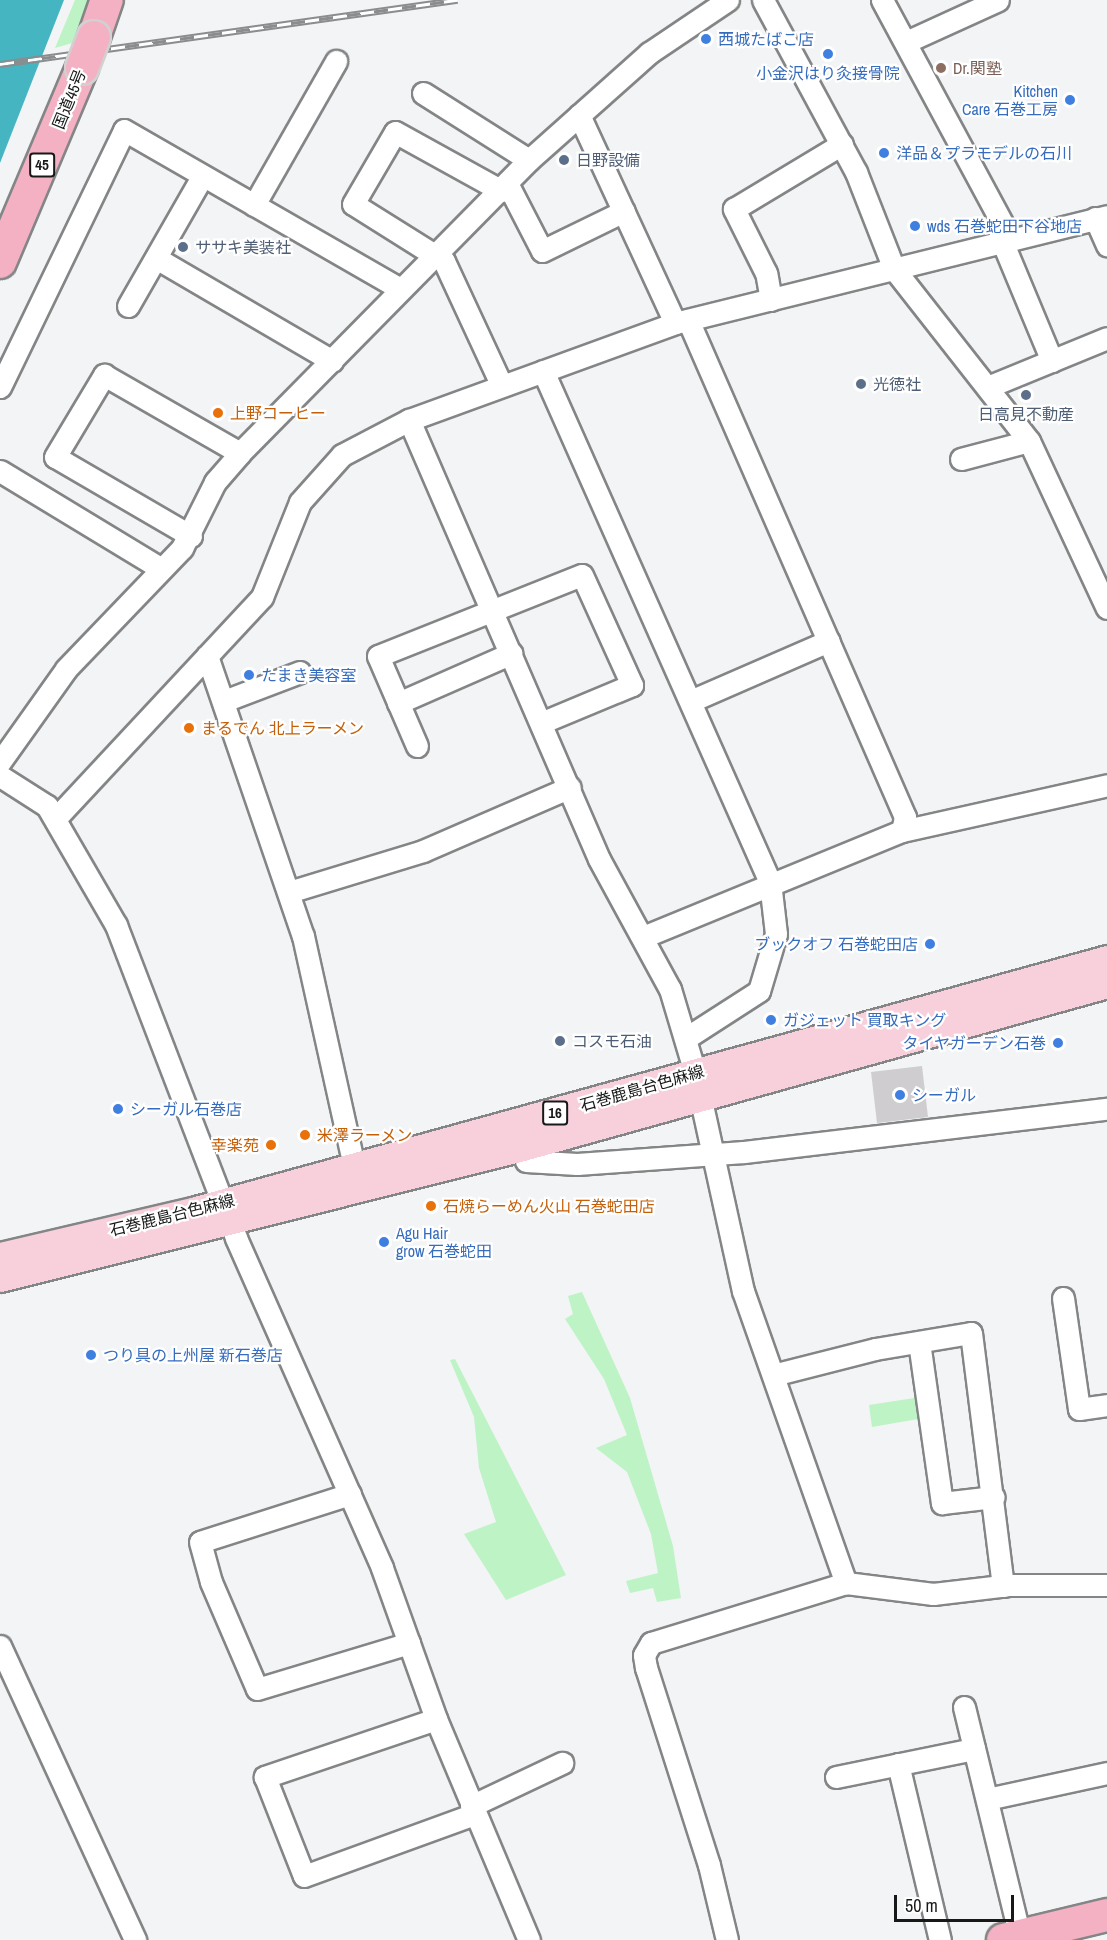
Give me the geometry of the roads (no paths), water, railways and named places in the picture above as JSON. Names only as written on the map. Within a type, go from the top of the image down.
[{"type":"highway","name":"国道45号","points":[[0,262],[94,37],[107,0]]},
{"type":"highway","points":[[1012,1938],[1107,1915]]},
{"type":"main road","name":"石巻鹿島台色麻線","points":[[0,1278],[226,1212],[698,1086],[1107,958]]},
{"type":"main road","name":"石巻鹿島台色麻線","points":[[0,1256],[226,1212],[354,1166],[698,1086],[1107,984]]},
{"type":"street","points":[[0,762],[66,669],[191,536],[215,482],[240,453],[436,253],[505,188],[529,160],[649,53],[728,0]]},
{"type":"street","points":[[763,0],[842,144],[894,269],[990,386],[1029,441],[1107,608]]},
{"type":"street","points":[[882,0],[906,42],[1006,239],[1052,361]]},
{"type":"street","points":[[906,42],[998,0]]},
{"type":"street","points":[[254,205],[336,61]]},
{"type":"street","points":[[423,93],[529,160]]},
{"type":"street","points":[[579,115],[624,211],[681,321],[829,641],[905,817],[902,831]]},
{"type":"street","points":[[0,387],[124,130],[202,177],[401,289]]},
{"type":"street","points":[[501,384],[436,253],[353,204],[395,132],[505,188],[542,251],[624,211]]},
{"type":"street","points":[[771,300],[766,273],[734,209],[842,144]]},
{"type":"street","points":[[128,306],[202,177]]},
{"type":"street","points":[[56,818],[262,597],[300,502],[317,478],[342,455],[409,420],[501,384],[681,321],[1101,217],[1107,245]]},
{"type":"street","points":[[156,258],[332,361]]},
{"type":"street","points":[[990,386],[1107,338]]},
{"type":"street","points":[[543,371],[693,700],[770,882],[776,934],[759,991],[686,1038]]},
{"type":"street","points":[[191,536],[56,457],[104,375],[240,453]]},
{"type":"street","points":[[409,420],[543,722],[599,859],[644,936],[670,989],[698,1086],[711,1155],[743,1291],[846,1583]]},
{"type":"street","points":[[961,459],[1029,441]]},
{"type":"street","points":[[0,471],[162,569]]},
{"type":"street","points":[[417,746],[378,656],[582,575],[632,685],[543,722]]},
{"type":"street","points":[[693,700],[829,641]]},
{"type":"street","points":[[398,703],[512,653]]},
{"type":"street","points":[[207,656],[289,892],[334,1058],[354,1166]]},
{"type":"street","points":[[224,701],[300,672]]},
{"type":"street","points":[[0,776],[39,799],[56,818],[130,957],[226,1212],[350,1494],[472,1810],[530,1940]]},
{"type":"street","points":[[644,936],[770,882],[902,831],[1107,785]]},
{"type":"street","points":[[289,892],[423,850],[570,787]]},
{"type":"street","points":[[526,1161],[577,1164],[711,1155],[1107,1109]]},
{"type":"street","points":[[1064,1298],[1079,1409],[1107,1404]]},
{"type":"street","points":[[773,1375],[919,1342],[971,1333],[994,1497],[1003,1586]]},
{"type":"street","points":[[919,1342],[942,1503],[994,1497]]},
{"type":"street","points":[[350,1494],[200,1542],[211,1582],[256,1689],[409,1643]]},
{"type":"street","points":[[727,1940],[644,1655],[660,1638],[846,1583],[933,1594],[1003,1586],[1107,1585]]},
{"type":"street","points":[[0,1646],[135,1940]]},
{"type":"street","points":[[964,1707],[987,1799],[1012,1938]]},
{"type":"street","points":[[436,1719],[265,1777],[304,1876],[472,1810],[562,1763]]},
{"type":"street","points":[[836,1777],[975,1749]]},
{"type":"street","points":[[898,1764],[940,1940]]},
{"type":"street","points":[[987,1799],[1107,1773]]},
{"type":"water","points":[[0,0],[64,0],[0,163]]},
{"type":"railway","points":[[0,64],[458,0]]},
{"type":"place","name":"西城たばこ店","points":[[706,39]]},
{"type":"place","name":"小金沢はり灸接骨院","points":[[828,54]]},
{"type":"place","name":"Dr.関塾","points":[[941,68]]},
{"type":"place","name":"Kitchen Care 石巻工房","points":[[1070,100]]},
{"type":"place","name":"洋品＆プラモデルの石川","points":[[884,153]]},
{"type":"place","name":"日野設備","points":[[564,160]]},
{"type":"place","name":"wds 石巻蛇田下谷地店","points":[[915,226]]},
{"type":"place","name":"ササキ美装社","points":[[183,247]]},
{"type":"place","name":"光徳社","points":[[861,384]]},
{"type":"place","name":"日高見不動産","points":[[1026,395]]},
{"type":"place","name":"上野コーヒー","points":[[218,413]]},
{"type":"place","name":"たまき美容室","points":[[249,675]]},
{"type":"place","name":"まるでん 北上ラーメン","points":[[189,728]]},
{"type":"place","name":"ブックオフ 石巻蛇田店","points":[[930,944]]},
{"type":"place","name":"ガジェット 買取キング","points":[[771,1020]]},
{"type":"place","name":"コスモ石油","points":[[560,1041]]},
{"type":"place","name":"タイヤガーデン石巻","points":[[1058,1043]]},
{"type":"place","name":"シーガル","points":[[900,1095]]},
{"type":"place","name":"シーガル石巻店","points":[[118,1109]]},
{"type":"place","name":"米澤ラーメン","points":[[305,1135]]},
{"type":"place","name":"幸楽苑","points":[[271,1145]]},
{"type":"place","name":"石焼らーめん火山 石巻蛇田店","points":[[431,1206]]},
{"type":"place","name":"Agu Hair grow 石巻蛇田","points":[[384,1242]]},
{"type":"place","name":"つり具の上州屋 新石巻店","points":[[91,1355]]}]
